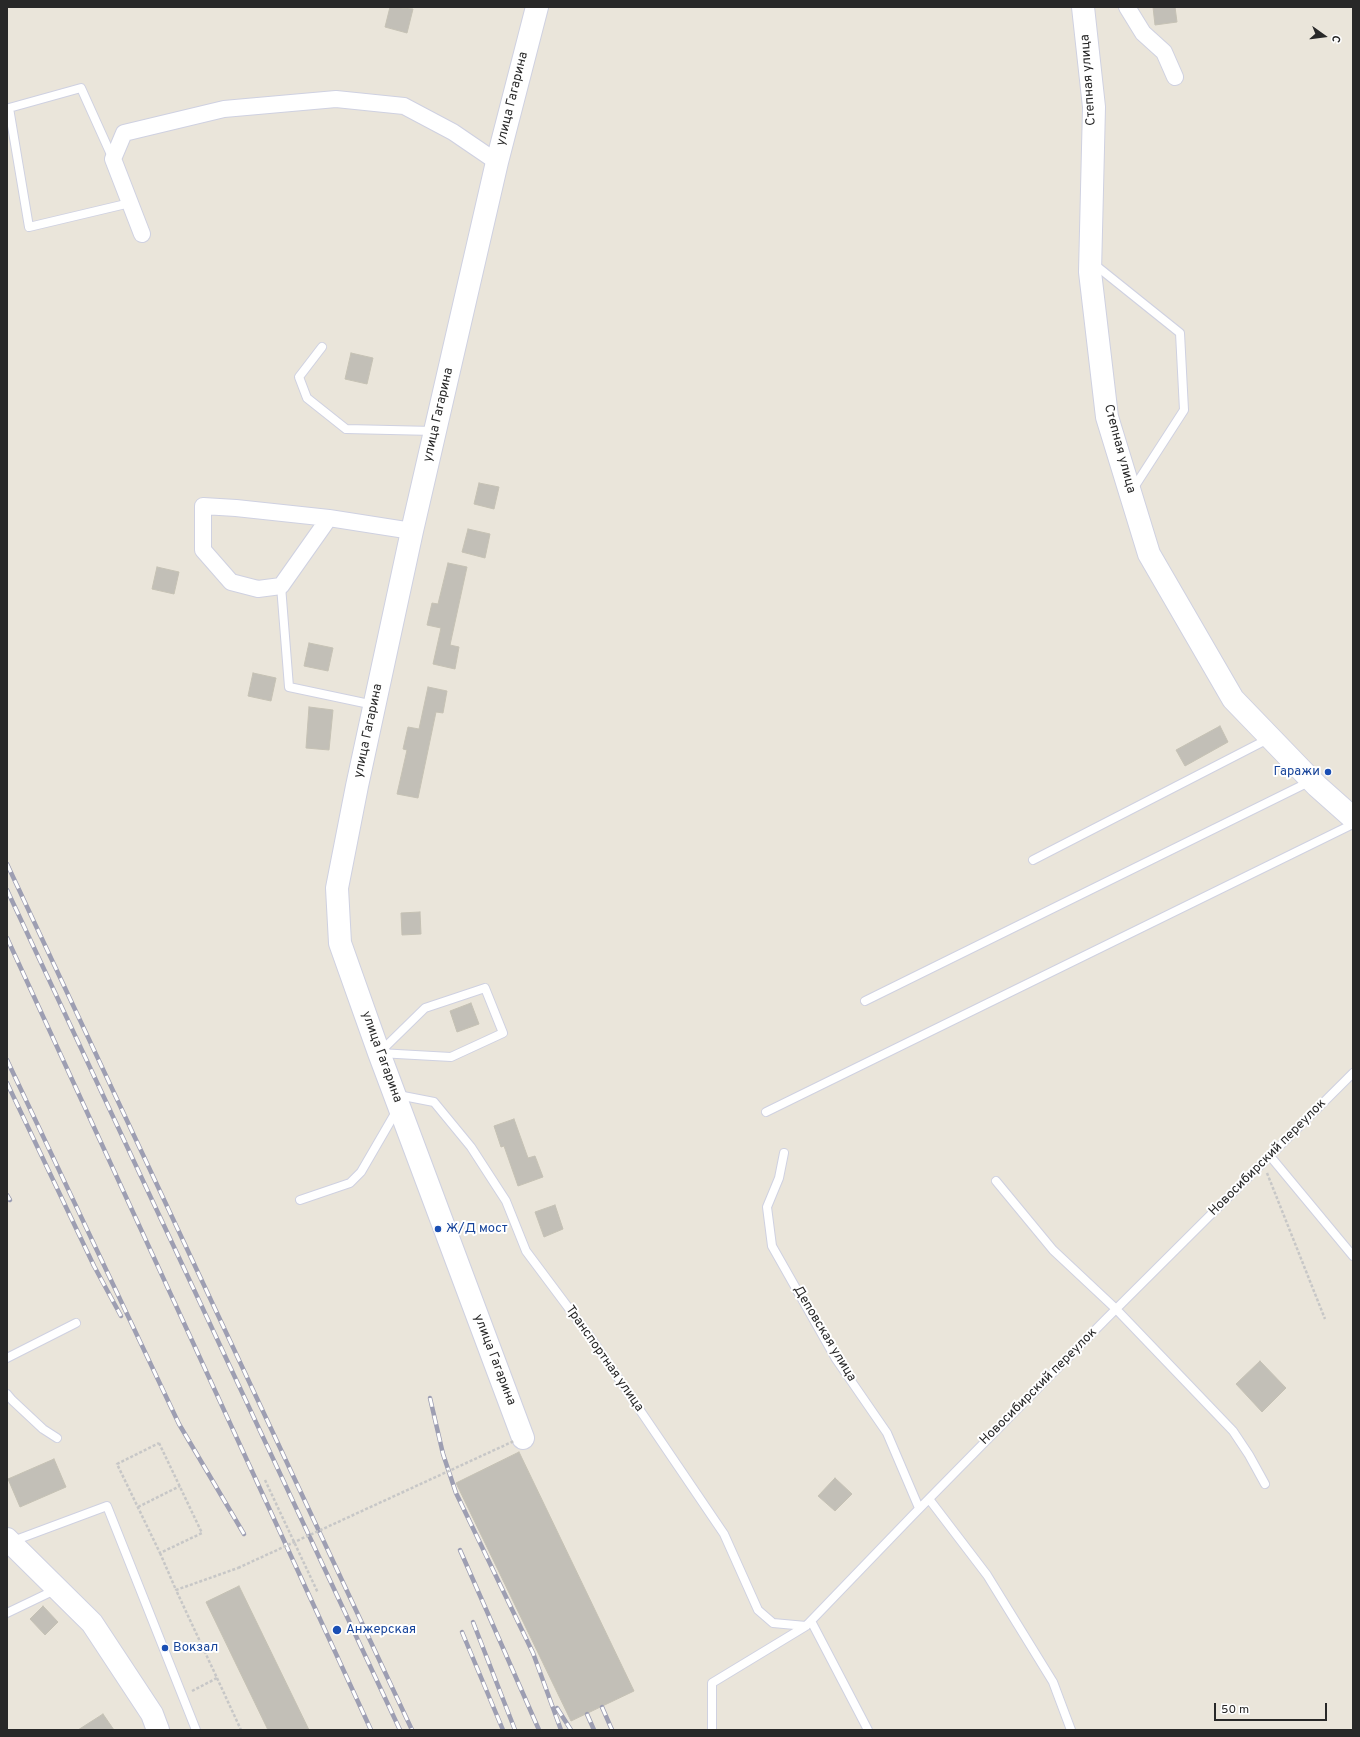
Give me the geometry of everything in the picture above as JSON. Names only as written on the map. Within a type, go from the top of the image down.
[{"type":"street","name":"улица Гагарина","points":[[519,1440],[340,943],[337,888],[374,706],[412,531],[497,162],[537,7]]},
{"type":"street","name":"Степная улица","points":[[1083,7],[1094,107],[1090,272],[1107,417],[1149,554],[1233,699],[1312,781],[1353,818]]},
{"type":"street","points":[[1126,7],[1143,33],[1164,52],[1175,77]]},
{"type":"street","points":[[142,234],[113,159],[124,133],[224,109],[336,99],[404,106],[453,132],[497,162]]},
{"type":"street","points":[[329,518],[281,586],[258,589],[231,582],[203,550],[202,506],[236,508],[329,518],[412,531]]},
{"type":"street","points":[[9,1541],[92,1623],[152,1714],[158,1730]]},
{"type":"lane","points":[[113,159],[81,88],[9,108],[29,227],[130,203]]},
{"type":"lane","points":[[1090,261],[1180,333],[1184,410],[1130,493]]},
{"type":"lane","points":[[322,347],[299,377],[307,398],[346,429],[435,431]]},
{"type":"lane","points":[[281,586],[289,687],[374,706]]},
{"type":"lane","points":[[1033,860],[1271,738]]},
{"type":"lane","points":[[865,1001],[1312,781]]},
{"type":"lane","points":[[766,1112],[1353,824]]},
{"type":"lane","points":[[485,988],[503,1033],[451,1057],[379,1053],[425,1008],[485,988]]},
{"type":"lane","name":"Новосибирский переулок","points":[[712,1730],[712,1683],[809,1624],[919,1508],[1353,1073]]},
{"type":"lane","points":[[300,1200],[350,1183],[361,1172],[397,1100]]},
{"type":"lane","name":"Транспортная улица","points":[[397,1100],[434,1102],[471,1146],[506,1201],[526,1251],[591,1338],[724,1534],[758,1610],[772,1623],[809,1624]]},
{"type":"lane","name":"Деповская улица","points":[[784,1153],[779,1178],[767,1207],[772,1246],[836,1359],[887,1433],[919,1508]]},
{"type":"lane","points":[[1270,1156],[1353,1256]]},
{"type":"lane","points":[[996,1181],[1053,1250],[1116,1309],[1233,1431],[1249,1455],[1265,1484]]},
{"type":"lane","points":[[7,1358],[76,1323]]},
{"type":"lane","points":[[7,1394],[43,1429],[57,1438]]},
{"type":"lane","points":[[929,1499],[987,1575],[1053,1682],[1071,1730]]},
{"type":"lane","points":[[9,1541],[107,1506],[196,1730]]},
{"type":"lane","points":[[7,1613],[57,1589]]},
{"type":"lane","points":[[809,1624],[868,1730]]},
{"type":"path","points":[[1263,1163],[1325,1319]]},
{"type":"path","points":[[176,1590],[238,1568],[294,1541],[519,1440]]},
{"type":"path","points":[[160,1553],[202,1533],[159,1444],[118,1464],[241,1730]]},
{"type":"path","points":[[265,1480],[318,1593]]},
{"type":"path","points":[[138,1507],[180,1486]]},
{"type":"path","points":[[183,1696],[217,1678]]},
{"type":"building","points":[[390,7],[413,9],[407,33],[385,27]]},
{"type":"building","points":[[1153,7],[1175,7],[1177,22],[1155,25]]},
{"type":"building","points":[[351,353],[373,358],[367,384],[345,379]]},
{"type":"building","points":[[479,483],[499,487],[494,509],[474,504]]},
{"type":"building","points":[[468,529],[490,534],[485,558],[462,552]]},
{"type":"building","points":[[448,563],[467,567],[450,645],[459,647],[455,669],[433,664],[441,628],[427,625],[432,603],[438,604]]},
{"type":"building","points":[[157,567],[179,572],[174,594],[152,589]]},
{"type":"building","points":[[309,643],[333,648],[328,671],[304,666]]},
{"type":"building","points":[[253,673],[276,678],[271,701],[248,696]]},
{"type":"building","points":[[428,687],[447,691],[443,713],[436,712],[418,798],[397,794],[407,750],[403,749],[408,727],[419,729]]},
{"type":"building","points":[[309,707],[333,710],[329,750],[306,748]]},
{"type":"building","points":[[1220,726],[1228,742],[1185,766],[1176,750]]},
{"type":"building","points":[[420,912],[421,934],[402,935],[401,913]]},
{"type":"building","points":[[471,1003],[479,1024],[457,1032],[450,1011]]},
{"type":"building","points":[[514,1119],[528,1158],[535,1156],[543,1177],[518,1186],[504,1146],[501,1147],[494,1126]]},
{"type":"building","points":[[555,1205],[563,1229],[544,1237],[535,1212]]},
{"type":"building","points":[[1260,1361],[1286,1388],[1262,1412],[1236,1384]]},
{"type":"building","points":[[519,1452],[634,1691],[571,1721],[456,1483]]},
{"type":"building","points":[[54,1459],[66,1487],[20,1507],[8,1479]]},
{"type":"building","points":[[835,1478],[852,1494],[835,1511],[818,1496]]},
{"type":"building","points":[[239,1586],[309,1730],[268,1730],[206,1602]]},
{"type":"building","points":[[43,1606],[58,1622],[45,1635],[30,1619]]},
{"type":"building","points":[[103,1714],[114,1730],[78,1730]]},
{"type":"railway","points":[[7,864],[412,1730]]},
{"type":"railway","points":[[7,890],[400,1730]]},
{"type":"railway","points":[[7,938],[371,1730]]},
{"type":"railway","points":[[7,1060],[179,1424],[244,1534]]},
{"type":"railway","points":[[7,1083],[94,1266],[121,1316]]},
{"type":"railway","points":[[7,1195],[10,1200]]},
{"type":"railway","points":[[430,1398],[443,1454],[456,1493],[533,1653],[561,1730]]},
{"type":"railway","points":[[460,1550],[539,1730]]},
{"type":"railway","points":[[473,1622],[515,1730]]},
{"type":"railway","points":[[462,1632],[503,1730]]},
{"type":"railway","points":[[602,1707],[612,1730]]},
{"type":"railway","points":[[557,1708],[571,1730]]},
{"type":"railway","points":[[587,1714],[594,1730]]},
{"type":"place","name":"Гаражи","points":[[1328,772]]},
{"type":"place","name":"Ж/Д мост","points":[[438,1229]]},
{"type":"place","name":"Анжерская","points":[[337,1630]]},
{"type":"place","name":"Вокзал","points":[[165,1648]]}]
